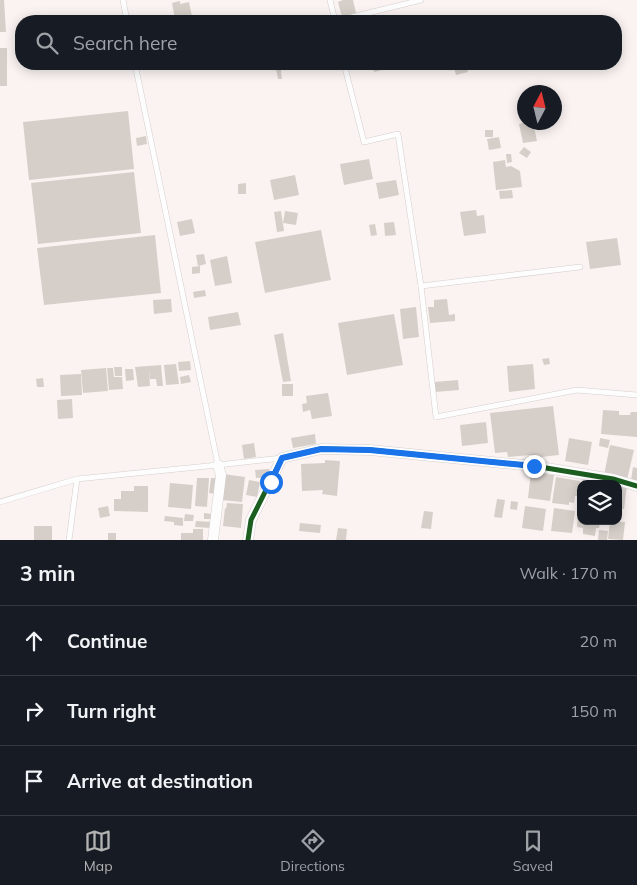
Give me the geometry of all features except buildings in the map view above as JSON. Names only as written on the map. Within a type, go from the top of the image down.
[{"type":"street","points":[[248,540],[251,520],[282,458],[321,449],[370,450],[534,466],[637,486]]},
{"type":"street","points":[[213,540],[221,475],[218,465]]},
{"type":"lane","points":[[123,0],[126,15]]},
{"type":"lane","points":[[330,0],[334,15]]},
{"type":"lane","points":[[360,15],[421,0]]},
{"type":"lane","points":[[136,70],[218,465]]},
{"type":"lane","points":[[346,70],[364,142],[398,134],[421,286],[436,417],[577,390],[637,395]]},
{"type":"lane","points":[[421,286],[580,267]]},
{"type":"lane","points":[[0,502],[77,479],[282,458]]},
{"type":"lane","points":[[68,540],[77,479]]},
{"type":"cycle path","points":[[248,540],[251,520],[282,458],[321,449],[370,450],[534,466],[613,479],[637,486]]},
{"type":"route","points":[[271,482],[282,458],[321,449],[370,450],[534,466]]}]
